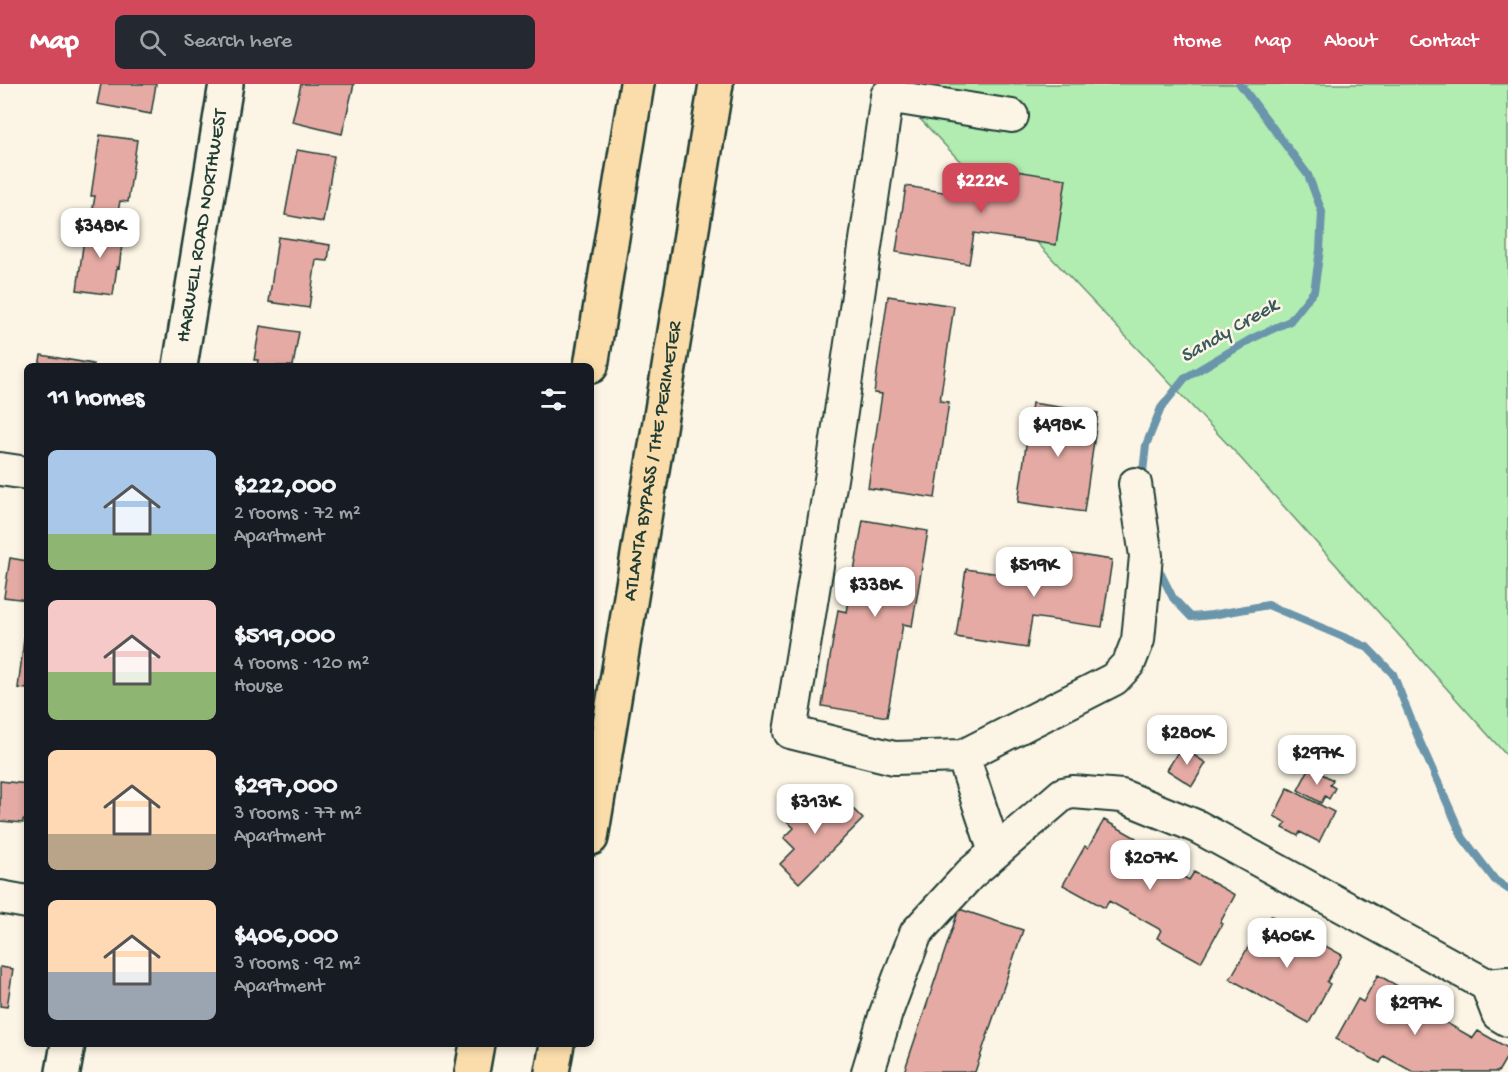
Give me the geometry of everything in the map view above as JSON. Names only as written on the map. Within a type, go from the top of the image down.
[{"type":"highway","points":[[591,363],[637,84]]},
{"type":"highway","name":"ATLANTA BYPASS / THE PERIMETER","points":[[594,820],[716,84]]},
{"type":"highway","points":[[472,1072],[476,1047]]},
{"type":"highway","points":[[552,1072],[556,1047]]},
{"type":"street","name":"HARWELL ROAD NORTHWEST","points":[[180,363],[226,84]]},
{"type":"street","points":[[1012,116],[887,96],[833,466],[790,732],[894,758],[963,756],[1114,679],[1129,663],[1138,640],[1146,556],[1134,484]]},
{"type":"street","points":[[0,469],[24,473]]},
{"type":"street","points":[[963,756],[995,852]]},
{"type":"street","points":[[868,1072],[886,1013],[916,933],[970,874],[1063,794],[1073,792],[1122,796],[1198,827],[1498,984],[1498,1014],[1508,1020]]},
{"type":"street","points":[[0,897],[24,901]]},
{"type":"street","points":[[63,1072],[67,1047]]},
{"type":"green space","points":[[887,84],[1508,84],[1508,757],[1236,453]]},
{"type":"building","points":[[101,84],[156,84],[151,114],[97,104]]},
{"type":"building","points":[[301,84],[354,84],[342,134],[292,122]]},
{"type":"building","points":[[100,135],[137,140],[128,202],[120,201],[118,212],[93,208],[95,196],[91,196]]},
{"type":"building","points":[[297,150],[334,156],[323,222],[285,215]]},
{"type":"building","points":[[979,165],[1066,179],[1056,245],[974,233],[969,264],[896,252],[906,186],[974,197]]},
{"type":"building","points":[[86,224],[124,229],[113,295],[77,290]]},
{"type":"building","points":[[278,237],[330,245],[328,261],[316,260],[309,308],[269,302]]},
{"type":"building","points":[[888,296],[954,306],[940,401],[949,402],[935,498],[868,488],[882,394],[874,393]]},
{"type":"building","points":[[260,326],[299,332],[294,363],[258,363],[258,360],[254,360]]},
{"type":"building","points":[[41,355],[87,363],[40,363]]},
{"type":"building","points":[[1032,403],[1098,413],[1084,512],[1018,502]]},
{"type":"building","points":[[863,520],[928,531],[912,626],[903,624],[887,717],[822,706],[838,610],[847,612]]},
{"type":"building","points":[[1040,549],[1112,560],[1102,627],[1032,617],[1027,648],[956,637],[966,569],[1035,579]]},
{"type":"building","points":[[10,558],[24,560],[24,600],[4,597]]},
{"type":"building","points":[[24,639],[24,689],[18,688]]},
{"type":"building","points":[[1181,747],[1206,763],[1192,786],[1167,770]]},
{"type":"building","points":[[1310,767],[1333,780],[1330,785],[1335,788],[1329,799],[1325,796],[1321,803],[1298,790]]},
{"type":"building","points":[[0,781],[24,784],[23,823],[0,821]]},
{"type":"building","points":[[1288,788],[1334,812],[1319,842],[1300,832],[1298,836],[1283,828],[1286,823],[1274,816]]},
{"type":"building","points":[[797,798],[806,807],[812,802],[817,807],[820,803],[826,809],[832,802],[844,813],[851,807],[863,819],[799,883],[780,864],[795,849],[784,838],[794,828],[780,814]]},
{"type":"building","points":[[1104,820],[1136,838],[1130,847],[1189,880],[1194,872],[1235,895],[1201,962],[1157,938],[1161,930],[1109,901],[1105,908],[1063,885],[1085,846],[1088,848]]},
{"type":"building","points":[[959,909],[1023,930],[975,1072],[904,1072]]},
{"type":"building","points":[[1271,916],[1342,955],[1327,982],[1330,984],[1309,1023],[1230,979],[1251,942],[1255,943]]},
{"type":"building","points":[[0,967],[13,969],[7,1007],[0,1006]]},
{"type":"building","points":[[1378,975],[1410,993],[1406,1000],[1473,1038],[1478,1031],[1508,1048],[1508,1055],[1498,1072],[1413,1072],[1384,1056],[1380,1063],[1336,1039],[1358,999],[1363,1002]]},
{"type":"waterway","name":"Sandy Creek","points":[[1142,481],[1146,445],[1161,408],[1185,378],[1253,338],[1290,321],[1314,291],[1320,250],[1322,212],[1308,175],[1240,84]]},
{"type":"waterway","name":"Sandy Creek","points":[[1156,564],[1173,598],[1191,617],[1268,605],[1367,647],[1393,674],[1420,742],[1463,838],[1495,880],[1508,889]]}]
